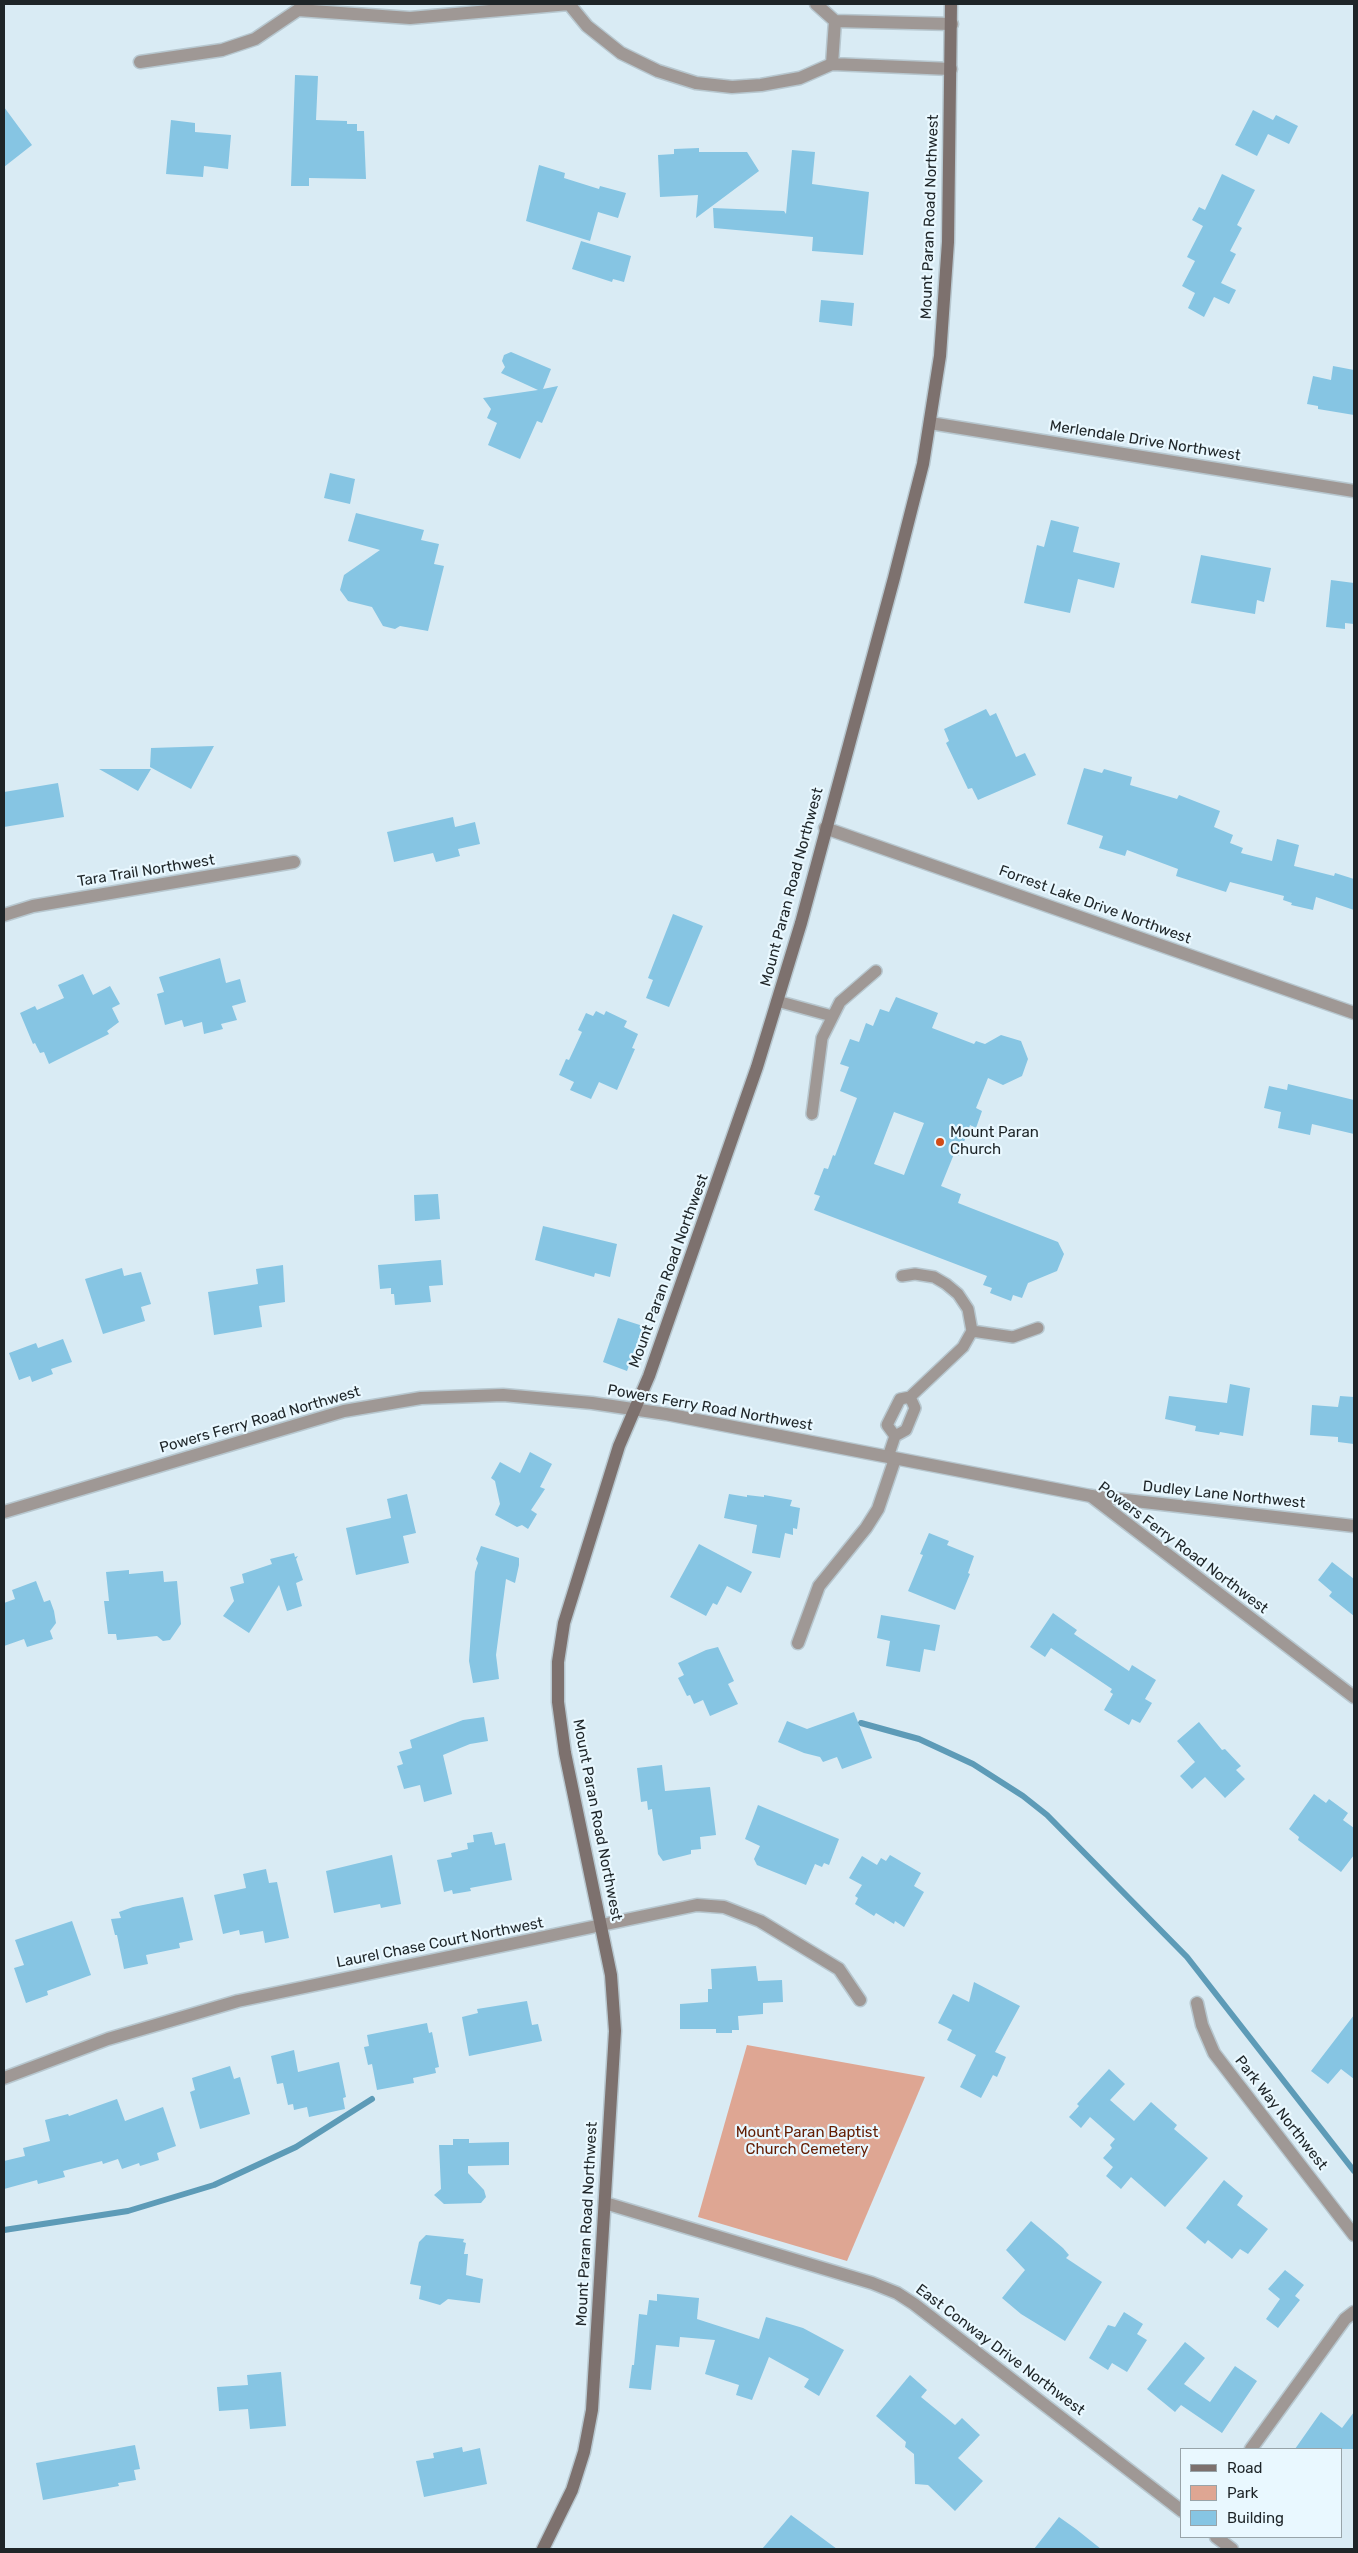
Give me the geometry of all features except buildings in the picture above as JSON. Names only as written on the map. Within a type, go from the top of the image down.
[{"type":"main road","name":"Mount Paran Road Northwest","points":[[543,2549],[572,2490],[584,2452],[592,2410],[615,2032],[611,1975],[564,1753],[558,1702],[558,1662],[564,1623],[574,1585],[619,1446],[635,1409],[708,1210],[757,1067],[894,578],[923,464],[940,356],[948,242],[951,4]]},
{"type":"street","points":[[140,62],[222,50],[255,39],[298,10],[410,18],[569,4],[587,26],[622,53],[658,71],[696,83],[732,87],[761,85],[800,78],[832,64],[951,69]]},
{"type":"street","points":[[816,4],[835,21],[952,24]]},
{"type":"street","points":[[832,64],[835,21]]},
{"type":"street","name":"Merlendale Drive Northwest","points":[[930,423],[1354,491]]},
{"type":"street","name":"Forrest Lake Drive Northwest","points":[[825,828],[1354,1013]]},
{"type":"street","name":"Tara Trail Northwest","points":[[4,915],[33,906],[294,862]]},
{"type":"street","name":"Powers Ferry Road Northwest","points":[[4,1512],[344,1410],[421,1398],[502,1395],[635,1409],[1090,1496],[1354,1697]]},
{"type":"street","points":[[798,1643],[819,1586],[866,1528],[878,1509],[892,1458]]},
{"type":"street","name":"Dudley Lane Northwest","points":[[1090,1496],[1354,1526]]},
{"type":"street","name":"Laurel Chase Court Northwest","points":[[4,2078],[108,2039],[238,2001],[697,1906],[732,1910],[760,1921],[839,1969],[860,2000]]},
{"type":"street","name":"Park Way Northwest","points":[[1197,2003],[1202,2025],[1214,2053],[1354,2234]]},
{"type":"street","name":"East Conway Drive Northwest","points":[[605,2203],[872,2283],[897,2293],[914,2304],[1180,2508]]},
{"type":"street","points":[[1252,2448],[1345,2319],[1354,2312]]},
{"type":"street","points":[[1217,2538],[1232,2549]]},
{"type":"lane","points":[[812,1114],[822,1038],[840,1002],[876,971]]},
{"type":"lane","points":[[777,1001],[832,1016]]},
{"type":"lane","points":[[892,1458],[895,1436],[888,1425],[900,1399],[910,1398],[963,1347],[972,1331],[968,1309],[958,1294],[946,1284],[934,1277],[915,1274],[902,1276]]},
{"type":"lane","points":[[972,1331],[1013,1337],[1038,1328]]},
{"type":"lane","points":[[895,1436],[906,1430],[916,1408],[910,1398]]},
{"type":"green space","name":"Mount Paran Baptist Church Cemetery","points":[[747,2045],[925,2077],[847,2261],[698,2217]]},
{"type":"waterway","points":[[861,1723],[919,1739],[973,1764],[1023,1796],[1047,1815],[1187,1957],[1354,2171]]},
{"type":"waterway","points":[[4,2230],[128,2211],[214,2185],[296,2147],[372,2099]]},
{"type":"place","name":"Mount Paran Church","points":[[940,1142]]}]
